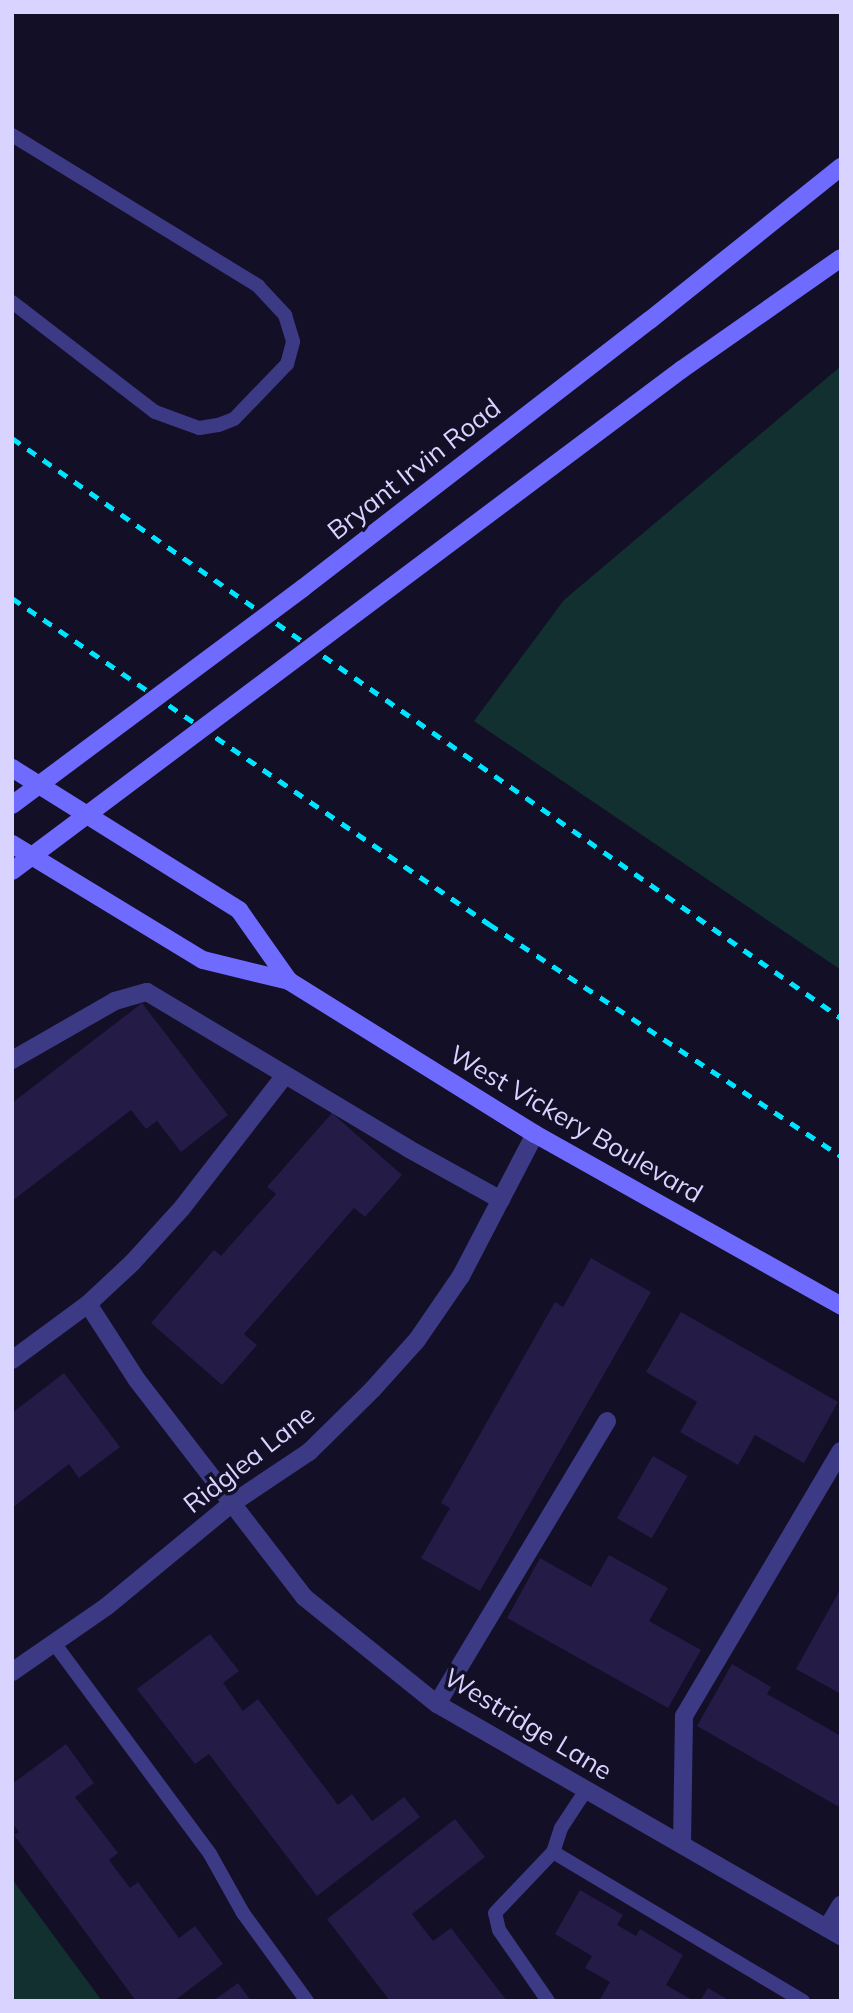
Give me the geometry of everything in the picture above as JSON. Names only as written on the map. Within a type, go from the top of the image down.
[{"type":"main road","name":"Bryant Irvin Road","points":[[12,805],[303,588],[650,320],[841,167]]},
{"type":"main road","points":[[12,871],[681,370],[841,258]]},
{"type":"main road","name":"West Vickery Boulevard","points":[[12,768],[239,910],[289,981]]},
{"type":"main road","name":"West Vickery Boulevard","points":[[12,844],[204,960],[289,981],[535,1134],[841,1306]]},
{"type":"street","points":[[12,1060],[115,1001],[147,992],[409,1149],[501,1200]]},
{"type":"street","points":[[12,1360],[88,1304],[132,1263],[182,1208],[285,1075]]},
{"type":"street","name":"Ridglea Lane","points":[[12,1672],[106,1607],[231,1504],[309,1452],[417,1340],[461,1276],[535,1134]]},
{"type":"street","name":"Westridge Lane","points":[[88,1304],[137,1380],[304,1597],[438,1704],[834,1932]]},
{"type":"street","points":[[438,1704],[607,1421]]},
{"type":"street","points":[[682,1844],[684,1716],[841,1451]]},
{"type":"street","points":[[834,1932],[841,1905]]},
{"type":"lane","points":[[12,135],[258,286],[285,315],[293,342],[286,364],[234,419],[199,428],[155,412],[12,302]]},
{"type":"lane","points":[[54,1643],[210,1854],[243,1913],[307,2001]]},
{"type":"lane","points":[[548,2001],[499,1930],[495,1913],[553,1852],[561,1828],[586,1790]]},
{"type":"lane","points":[[553,1852],[803,2001]]},
{"type":"green space","points":[[841,366],[841,970],[474,721],[564,600]]},
{"type":"green space","points":[[12,1879],[102,2001],[12,2001]]},
{"type":"building","points":[[142,1003],[228,1115],[181,1152],[157,1121],[146,1129],[131,1110],[12,1201],[12,1103]]},
{"type":"building","points":[[332,1113],[402,1175],[365,1217],[354,1208],[244,1334],[257,1345],[222,1385],[151,1323],[214,1250],[221,1256],[276,1194],[267,1187]]},
{"type":"building","points":[[591,1258],[651,1292],[480,1591],[421,1558],[450,1508],[441,1503],[555,1302],[563,1307]]},
{"type":"building","points":[[681,1312],[838,1402],[804,1463],[755,1435],[738,1465],[680,1432],[697,1402],[646,1372]]},
{"type":"building","points":[[64,1373],[120,1447],[79,1478],[69,1464],[12,1508],[12,1413]]},
{"type":"building","points":[[653,1456],[688,1476],[652,1538],[617,1518]]},
{"type":"building","points":[[609,1555],[668,1588],[649,1621],[701,1650],[668,1708],[507,1618],[540,1558],[591,1587]]},
{"type":"building","points":[[841,1588],[841,1694],[796,1669]]},
{"type":"building","points":[[210,1634],[239,1671],[223,1683],[243,1711],[258,1699],[338,1805],[352,1794],[372,1821],[404,1797],[420,1817],[317,1896],[209,1754],[195,1764],[137,1689]]},
{"type":"building","points":[[732,1664],[771,1687],[767,1694],[841,1736],[841,1808],[697,1726]]},
{"type":"building","points":[[66,1744],[94,1783],[75,1797],[118,1853],[109,1860],[130,1888],[138,1882],[179,1938],[195,1926],[223,1964],[174,2001],[136,2001],[14,1835],[19,1832],[12,1823],[12,1784]]},
{"type":"building","points":[[455,1819],[485,1857],[412,1914],[433,1941],[451,1928],[507,2001],[390,2001],[327,1919]]},
{"type":"building","points":[[580,1890],[623,1915],[617,1925],[636,1936],[640,1929],[683,1955],[666,1985],[694,2001],[599,2001],[610,1982],[585,1968],[592,1956],[555,1934]]},
{"type":"building","points":[[238,1983],[251,2001],[213,2001]]},
{"type":"building","points":[[708,1988],[730,2001],[700,2001]]},
{"type":"railway","points":[[12,438],[841,1018]]},
{"type":"railway","points":[[12,598],[489,924],[841,1156]]}]
